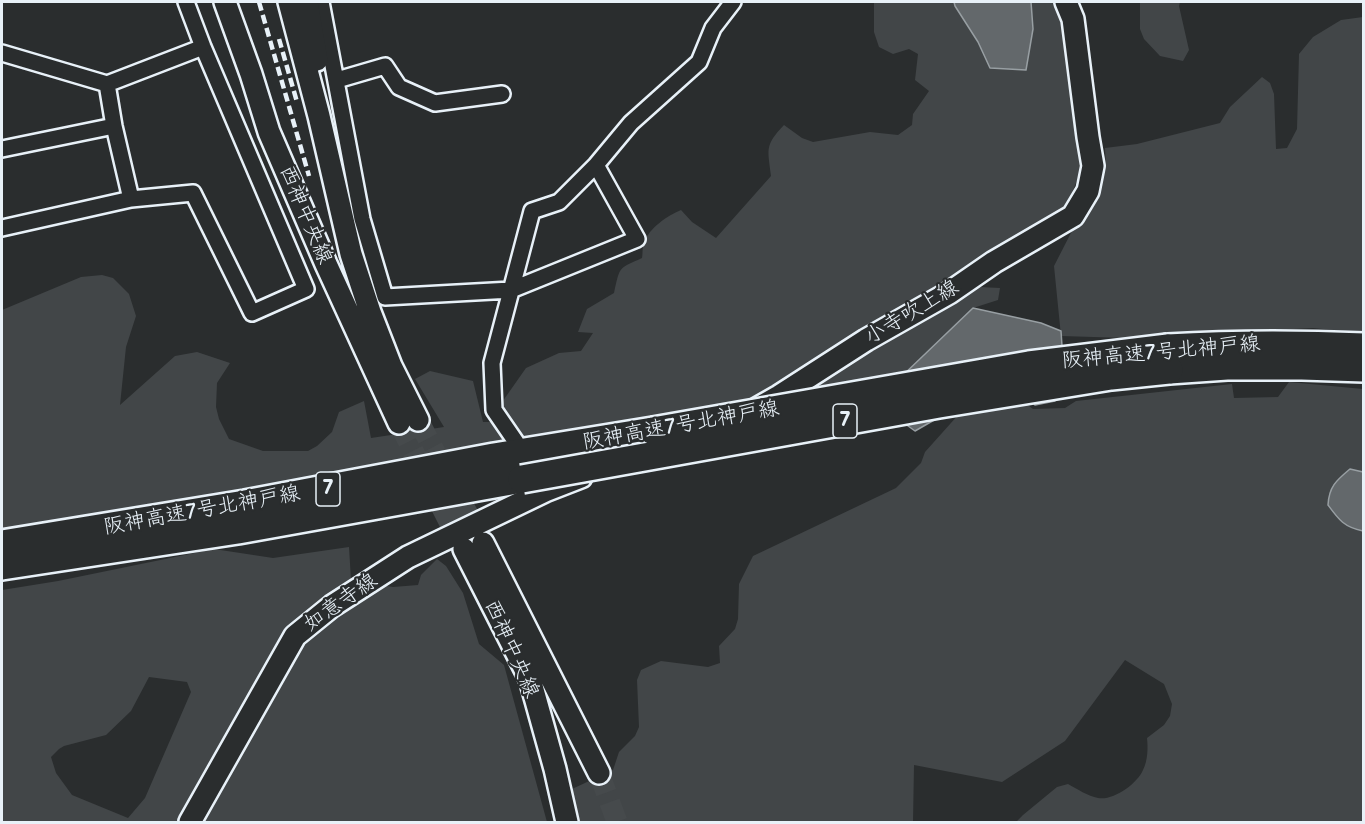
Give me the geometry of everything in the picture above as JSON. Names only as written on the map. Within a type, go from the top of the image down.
[{"type":"highway","name":"阪神高速7号北神戸線","points":[[2,566],[533,485],[939,404],[1111,376],[1226,344],[1364,347]]},
{"type":"highway","name":"阪神高速7号北神戸線","points":[[2,544],[245,504],[494,457],[1029,365],[1168,359],[1227,366],[1364,368]]},
{"type":"street","points":[[2,228],[131,199],[193,193],[252,313],[306,289],[186,2]]},
{"type":"street","points":[[210,2],[252,107],[326,264]]},
{"type":"street","name":"西神中央線","points":[[225,2],[269,132],[326,264],[408,422],[391,366],[351,254],[303,5]]},
{"type":"street","points":[[516,442],[494,410],[492,363],[532,211],[559,202],[596,165],[631,123],[699,62],[713,28],[733,2]]},
{"type":"street","name":"小寺吹上線","points":[[533,485],[641,454],[740,419],[866,340],[948,293],[994,262],[1073,216],[1088,191],[1093,166],[1073,19],[1066,2]]},
{"type":"street","points":[[303,5],[337,81],[362,219],[385,297],[511,290],[637,239],[596,165]]},
{"type":"street","points":[[2,53],[107,84],[203,47]]},
{"type":"street","points":[[337,81],[385,66],[399,87],[435,103],[502,94]]},
{"type":"street","points":[[107,84],[131,199]]},
{"type":"street","points":[[2,149],[114,126]]},
{"type":"street","name":"如意寺線","points":[[190,822],[295,636],[332,606],[408,557],[533,485]]},
{"type":"street","name":"西神中央線","points":[[567,822],[530,679],[473,546],[599,773]]},
{"type":"shaded area","points":[[874,2],[954,2],[978,42],[1026,70],[1033,29],[1031,2],[1057,2],[1061,14],[1081,170],[1060,214],[763,399],[461,454],[2,531],[2,310],[81,277],[102,275],[113,278],[129,294],[136,316],[126,347],[120,405],[175,356],[197,352],[230,363],[217,383],[216,407],[229,439],[263,451],[308,451],[332,432],[339,412],[364,401],[371,438],[444,427],[415,379],[430,371],[473,381],[483,422],[496,422],[500,405],[526,368],[559,353],[581,351],[593,333],[578,332],[587,309],[614,293],[619,273],[628,264],[642,258],[646,238],[659,223],[681,210],[692,222],[716,238],[771,176],[770,143],[784,125],[802,138],[813,142],[870,132],[898,135],[912,125],[913,114],[929,91],[915,80],[918,54],[909,49],[893,54],[879,47],[874,32]]},
{"type":"shaded area","points":[[954,2],[1031,2],[1033,29],[1026,70],[990,68],[978,42]]},
{"type":"shaded area","points":[[1140,2],[1180,2],[1189,50],[1183,61],[1160,56],[1144,39],[1140,29]]},
{"type":"shaded area","points":[[1363,17],[1363,333],[1313,328],[1126,338],[1061,336],[1054,266],[1074,227],[1095,201],[1106,169],[1105,148],[1137,144],[1220,123],[1230,107],[1262,77],[1270,83],[1274,94],[1276,149],[1287,148],[1297,129],[1299,54],[1313,37],[1341,20]]},
{"type":"shaded area","points":[[979,287],[1000,288],[998,300],[973,308],[906,372],[799,394],[936,305]]},
{"type":"shaded area","points":[[973,308],[1041,323],[1061,331],[1062,346],[1055,401],[1035,405],[1021,391],[962,404],[915,431],[875,402]]},
{"type":"shaded area","points":[[1289,382],[1363,389],[1363,822],[1016,822],[1057,787],[1068,784],[1090,796],[1104,798],[1117,794],[1136,781],[1145,766],[1147,738],[1164,725],[1170,716],[1172,704],[1164,684],[1125,660],[1065,741],[1002,782],[914,765],[913,822],[580,822],[572,789],[613,770],[619,752],[635,736],[639,727],[637,680],[641,670],[661,661],[708,667],[720,663],[719,646],[735,629],[738,619],[739,584],[753,556],[896,488],[921,463],[925,452],[959,414],[1025,403],[1033,409],[1065,408],[1076,401],[1232,384],[1234,398],[1278,397]]},
{"type":"shaded area","points":[[1350,469],[1363,472],[1363,531],[1342,522],[1328,505],[1334,484]]},
{"type":"shaded area","points":[[349,547],[351,580],[393,587],[418,585],[421,575],[437,559],[446,566],[463,593],[479,644],[504,665],[547,822],[2,822],[2,590],[214,549],[273,558]],"holes":[[[149,677],[187,682],[191,692],[145,798],[128,818],[72,795],[56,773],[51,757],[59,749],[106,735],[131,711]]]},
{"type":"tunnel","points":[[418,420],[482,541]]},
{"type":"tunnel","points":[[399,423],[463,549]]},
{"type":"tunnel","points":[[599,773],[617,822]]},
{"type":"railway","points":[[259,2],[309,176]]},
{"type":"railway","points":[[279,39],[297,102]]}]
